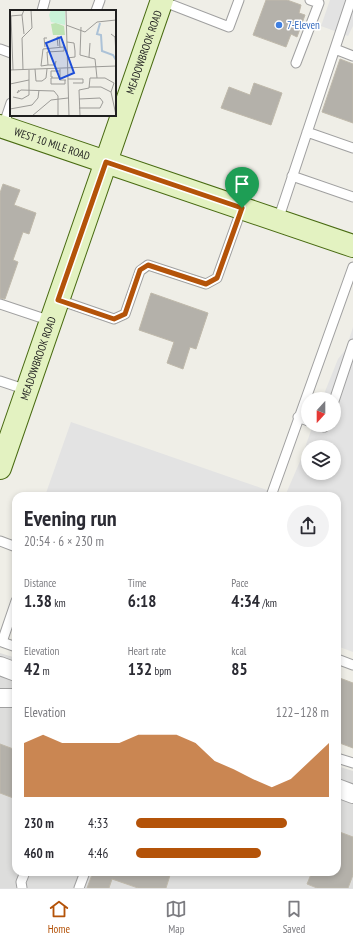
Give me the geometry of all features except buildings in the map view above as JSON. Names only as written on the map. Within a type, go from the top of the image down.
[{"type":"street","name":"MEADOWBROOK ROAD","points":[[0,468],[162,0]]},
{"type":"street","name":"WEST 10 MILE ROAD","points":[[1,127],[353,246]]},
{"type":"street","points":[[0,666],[12,670]]},
{"type":"street","points":[[0,698],[12,698]]},
{"type":"street","points":[[341,790],[353,794]]},
{"type":"lane","points":[[42,10],[45,0]]},
{"type":"lane","points":[[96,10],[100,0]]},
{"type":"lane","points":[[162,0],[229,27],[239,0]]},
{"type":"lane","points":[[296,63],[319,3],[310,0]]},
{"type":"lane","points":[[278,220],[335,49],[350,14],[351,0]]},
{"type":"lane","points":[[0,49],[10,53]]},
{"type":"lane","points":[[335,49],[353,56]]},
{"type":"lane","points":[[1,127],[10,105]]},
{"type":"lane","points":[[307,132],[353,148]]},
{"type":"lane","points":[[292,176],[353,197]]},
{"type":"lane","points":[[58,300],[114,319],[125,314],[140,270],[148,265],[206,284],[217,278],[242,208]]},
{"type":"lane","points":[[271,492],[353,266]]},
{"type":"lane","points":[[0,304],[51,321]]},
{"type":"lane","points":[[337,392],[353,344]]},
{"type":"lane","points":[[0,381],[27,390]]},
{"type":"lane","points":[[0,541],[12,546]]},
{"type":"lane","points":[[12,613],[2,642],[12,646]]},
{"type":"lane","points":[[341,660],[353,665]]},
{"type":"lane","points":[[341,759],[353,763]]},
{"type":"lane","points":[[22,888],[21,882],[23,876]]},
{"type":"lane","points":[[79,888],[84,876]]},
{"type":"shaded area","points":[[330,0],[353,0],[353,26],[348,36],[321,26]]},
{"type":"shaded area","points":[[353,327],[353,652],[341,648],[341,492],[287,492],[301,459],[301,480],[341,480],[341,440],[308,440],[311,432],[341,432],[341,392],[325,392],[338,359],[346,349]]},
{"type":"shaded area","points":[[71,422],[272,492],[46,492]]},
{"type":"shaded area","points":[[0,653],[12,657],[12,876],[341,876],[341,767],[353,771],[353,888],[0,888]]},
{"type":"place","name":"7-Eleven","points":[[279,25]]},
{"type":"route","points":[[106,162],[242,208],[217,278],[206,284],[148,265],[140,270],[125,314],[114,319],[58,300],[106,162]]}]
